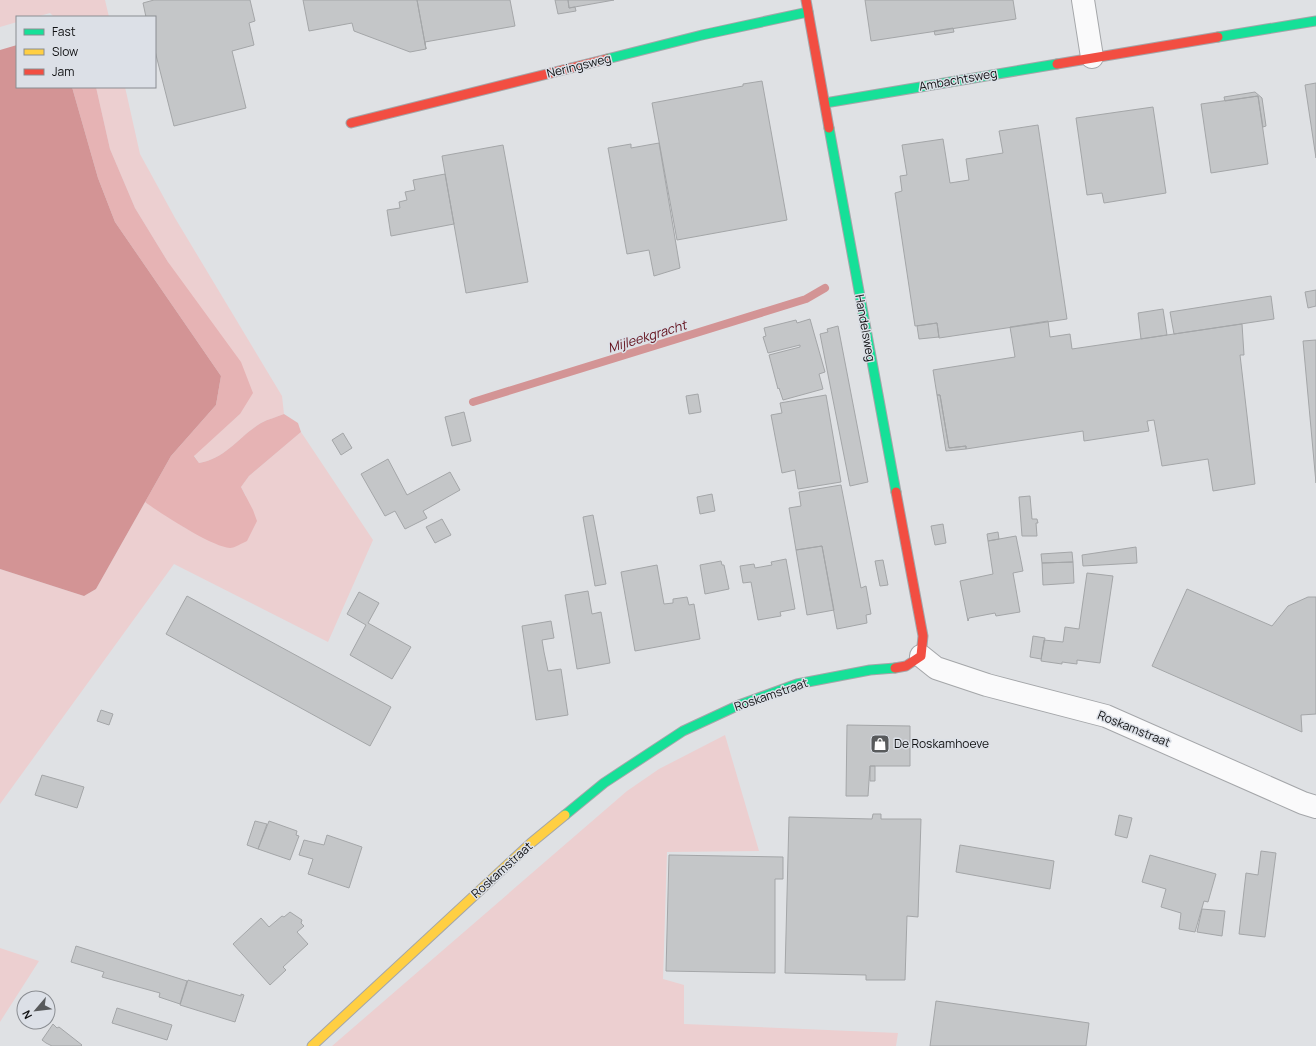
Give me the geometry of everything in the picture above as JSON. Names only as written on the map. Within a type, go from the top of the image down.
[{"type":"street","name":"Handelsweg","points":[[806,0],[875,385],[923,636],[921,656]]},
{"type":"street","points":[[1084,0],[1092,57]]},
{"type":"street","name":"Neringsweg","points":[[351,123],[702,35],[808,12]]},
{"type":"street","name":"Ambachtsweg","points":[[825,102],[1316,21]]},
{"type":"street","name":"Roskamstraat","points":[[312,1046],[531,843],[604,783],[683,731],[739,705],[796,684],[870,670],[891,669],[906,666],[921,656],[936,668],[987,685],[1106,716],[1303,803],[1316,806]]},
{"type":"shaded area","points":[[0,0],[105,0],[109,16],[53,16],[50,13],[40,16],[16,16],[16,22],[0,27]]},
{"type":"shaded area","points":[[16,45],[16,88],[72,88],[98,178],[115,222],[221,376],[216,405],[171,456],[96,589],[84,596],[0,569],[0,50]]},
{"type":"shaded area","points":[[72,88],[96,88],[110,149],[135,208],[168,262],[241,362],[253,393],[240,414],[194,456],[199,463],[217,457],[225,452],[253,429],[267,420],[284,414],[298,423],[301,432],[249,476],[241,487],[257,521],[247,541],[234,547],[230,548],[222,546],[199,536],[145,502],[171,456],[216,405],[221,376],[115,222],[98,178]]},
{"type":"shaded area","points":[[96,88],[125,88],[140,154],[175,218],[282,396],[284,414],[261,423],[225,452],[209,460],[199,463],[194,455],[240,414],[168,262],[135,208],[110,149]]},
{"type":"shaded area","points":[[301,432],[373,540],[328,642],[174,564],[0,804],[0,569],[84,596],[96,589],[145,502],[187,529],[246,496],[241,487],[249,476]]},
{"type":"shaded area","points":[[725,735],[759,851],[667,852],[663,979],[684,985],[684,1024],[898,1033],[896,1046],[332,1046],[627,791],[659,769]]},
{"type":"shaded area","points":[[0,948],[39,961],[20,990],[16,990],[16,997],[0,1022]]},
{"type":"building","points":[[154,0],[250,0],[255,21],[249,23],[254,45],[232,51],[246,108],[174,126],[156,55],[156,16],[146,16],[143,3]]},
{"type":"building","points":[[303,0],[417,0],[426,49],[410,52],[354,31],[352,23],[309,31]]},
{"type":"building","points":[[417,0],[510,0],[515,26],[425,42],[426,49]]},
{"type":"building","points":[[555,0],[568,0],[569,8],[575,7],[576,11],[558,14]]},
{"type":"building","points":[[568,0],[614,0],[569,8]]},
{"type":"building","points":[[865,0],[1013,0],[1016,19],[871,41]]},
{"type":"building","points":[[953,28],[954,32],[935,35],[934,31]]},
{"type":"building","points":[[762,81],[787,220],[677,240],[652,103]]},
{"type":"building","points":[[1316,83],[1316,158],[1305,85]]},
{"type":"building","points":[[1255,92],[1262,98],[1266,126],[1263,127],[1258,96],[1225,101],[1224,97]]},
{"type":"building","points":[[1258,96],[1268,164],[1211,173],[1201,104]]},
{"type":"building","points":[[1153,107],[1166,193],[1104,203],[1102,193],[1087,195],[1076,118]]},
{"type":"building","points":[[1038,125],[1067,319],[939,338],[937,323],[915,326],[895,193],[902,191],[900,176],[907,175],[902,145],[943,139],[950,183],[969,180],[966,159],[1003,153],[999,131]]},
{"type":"building","points":[[659,143],[680,268],[654,276],[649,250],[627,254],[608,148],[631,144],[631,148]]},
{"type":"building","points":[[503,145],[528,282],[466,293],[442,156]]},
{"type":"building","points":[[445,174],[454,224],[391,236],[387,210],[400,208],[399,202],[407,200],[405,192],[415,190],[413,180]]},
{"type":"building","points":[[1316,290],[1316,306],[1308,308],[1305,292]]},
{"type":"building","points":[[1271,296],[1274,319],[1174,334],[1170,312]]},
{"type":"building","points":[[1163,309],[1167,335],[1141,339],[1138,313]]},
{"type":"building","points":[[810,319],[825,372],[819,374],[823,389],[783,400],[779,388],[778,389],[769,355],[800,347],[800,345],[768,353],[763,337],[766,336],[764,328],[796,320],[797,323]]},
{"type":"building","points":[[1048,321],[1050,337],[1070,334],[1072,349],[1242,324],[1244,355],[1240,355],[1255,484],[1213,491],[1208,459],[1162,466],[1154,420],[1147,421],[1149,431],[1084,441],[1083,431],[966,449],[966,446],[949,448],[940,395],[937,395],[933,370],[1015,357],[1010,327]]},
{"type":"building","points":[[937,323],[939,337],[919,339],[917,326]]},
{"type":"building","points":[[838,326],[868,482],[850,486],[820,334],[828,332],[827,329]]},
{"type":"building","points":[[1316,340],[1316,483],[1303,341]]},
{"type":"building","points":[[698,394],[701,412],[689,414],[686,396]]},
{"type":"building","points":[[826,395],[841,482],[798,489],[795,470],[782,473],[771,415],[782,413],[780,403]]},
{"type":"building","points":[[937,395],[940,395],[949,448],[966,446],[966,449],[946,451]]},
{"type":"building","points":[[464,412],[471,441],[452,446],[445,417]]},
{"type":"building","points":[[343,433],[352,448],[341,455],[332,440]]},
{"type":"building","points":[[388,459],[407,495],[450,472],[460,490],[423,511],[427,518],[405,529],[395,511],[385,516],[361,474]]},
{"type":"building","points":[[841,485],[861,588],[866,586],[871,614],[866,615],[867,623],[837,629],[822,546],[796,550],[789,508],[801,506],[799,492]]},
{"type":"building","points":[[712,494],[715,511],[700,514],[697,497]]},
{"type":"building","points":[[1030,496],[1032,519],[1037,519],[1038,523],[1036,523],[1037,536],[1022,536],[1019,497]]},
{"type":"building","points":[[593,515],[606,584],[595,586],[583,517]]},
{"type":"building","points":[[442,519],[451,535],[435,543],[426,527]]},
{"type":"building","points":[[943,524],[946,543],[935,545],[931,526]]},
{"type":"building","points":[[998,532],[999,539],[988,541],[987,534]]},
{"type":"building","points":[[1016,536],[1023,571],[1013,573],[1020,612],[996,616],[995,613],[969,618],[968,621],[960,581],[993,574],[988,541]]},
{"type":"building","points":[[822,546],[834,610],[807,615],[796,550]]},
{"type":"building","points":[[1136,547],[1137,563],[1083,566],[1082,555]]},
{"type":"building","points":[[1072,552],[1073,562],[1042,563],[1041,554]]},
{"type":"building","points":[[786,559],[795,609],[780,612],[781,616],[758,620],[751,582],[743,583],[740,566],[754,564],[755,568],[772,565],[771,562]]},
{"type":"building","points":[[883,560],[888,585],[880,586],[875,561]]},
{"type":"building","points":[[721,561],[722,565],[724,565],[729,589],[705,594],[700,565]]},
{"type":"building","points":[[1073,562],[1074,583],[1043,585],[1042,563]]},
{"type":"building","points":[[657,565],[664,604],[673,603],[673,599],[687,597],[689,605],[694,604],[700,639],[635,651],[621,572]]},
{"type":"building","points":[[1087,573],[1113,576],[1100,663],[1077,660],[1077,664],[1062,662],[1062,664],[1041,661],[1044,640],[1063,642],[1065,627],[1079,629]]},
{"type":"building","points":[[1187,589],[1272,626],[1288,606],[1308,597],[1316,597],[1316,714],[1301,715],[1302,732],[1152,666]]},
{"type":"building","points":[[588,591],[592,614],[601,612],[610,663],[577,669],[565,595]]},
{"type":"building","points":[[359,592],[379,603],[368,623],[411,647],[392,679],[350,655],[366,625],[347,614]]},
{"type":"building","points":[[187,596],[391,707],[370,746],[166,634]]},
{"type":"building","points":[[551,621],[554,638],[542,640],[544,652],[548,671],[561,669],[568,715],[536,720],[522,626]]},
{"type":"building","points":[[1033,636],[1045,638],[1041,659],[1030,657]]},
{"type":"building","points":[[101,710],[113,714],[109,725],[97,721]]},
{"type":"building","points":[[847,725],[910,726],[910,766],[870,766],[868,796],[846,796]]},
{"type":"building","points":[[870,766],[875,766],[875,781],[870,781]]},
{"type":"building","points":[[42,775],[84,787],[77,808],[35,795]]},
{"type":"building","points":[[873,814],[881,814],[881,819],[921,819],[918,917],[907,916],[905,980],[866,980],[866,975],[785,973],[789,817],[872,819]]},
{"type":"building","points":[[1119,815],[1132,818],[1127,838],[1115,835]]},
{"type":"building","points":[[255,821],[267,824],[258,849],[247,845]]},
{"type":"building","points":[[269,821],[297,831],[296,835],[299,836],[290,860],[258,849]]},
{"type":"building","points":[[327,835],[362,847],[349,888],[308,874],[313,859],[299,855],[304,840],[324,845]]},
{"type":"building","points":[[960,845],[1054,861],[1050,889],[956,872]]},
{"type":"building","points":[[1261,851],[1276,853],[1265,937],[1239,934],[1246,873],[1258,875]]},
{"type":"building","points":[[669,855],[783,857],[783,879],[775,879],[775,973],[666,971]]},
{"type":"building","points":[[1150,855],[1216,874],[1208,902],[1204,901],[1195,932],[1179,929],[1181,913],[1161,907],[1166,889],[1142,882]]},
{"type":"building","points":[[1202,909],[1225,911],[1222,936],[1197,932]]},
{"type":"building","points":[[290,912],[302,920],[301,923],[304,926],[297,932],[308,944],[283,967],[286,970],[270,985],[233,944],[261,918],[269,927],[282,916],[284,917]]},
{"type":"building","points":[[76,946],[187,981],[180,1004],[159,997],[160,993],[102,977],[104,972],[71,962]]},
{"type":"building","points":[[188,980],[241,996],[241,994],[244,995],[235,1022],[180,1005]]},
{"type":"building","points":[[936,1001],[1089,1023],[1086,1046],[930,1046]]},
{"type":"building","points":[[117,1008],[172,1025],[167,1040],[112,1023]]},
{"type":"building","points":[[56,1027],[59,1027],[82,1045],[52,1046],[42,1040],[49,1030],[56,1030]]},
{"type":"waterway","name":"Mijleekgracht","points":[[473,402],[806,299],[825,288]]},
{"type":"traffic: fast","points":[[607,59],[702,35],[808,12]]},
{"type":"traffic: fast","points":[[1218,37],[1316,21]]},
{"type":"traffic: fast","points":[[825,103],[1057,64]]},
{"type":"traffic: fast","points":[[829,128],[896,492]]},
{"type":"traffic: fast","points":[[565,815],[604,783],[683,731],[739,705],[797,684],[870,670],[895,668]]},
{"type":"traffic: slow","points":[[312,1046],[531,843],[565,815]]},
{"type":"traffic: jam","points":[[806,0],[829,128]]},
{"type":"traffic: jam","points":[[1057,64],[1218,37]]},
{"type":"traffic: jam","points":[[351,123],[607,59]]},
{"type":"traffic: jam","points":[[895,668],[906,666],[921,656],[923,636],[896,492]]},
{"type":"place","name":"De Roskamhoeve","points":[[880,744]]}]
